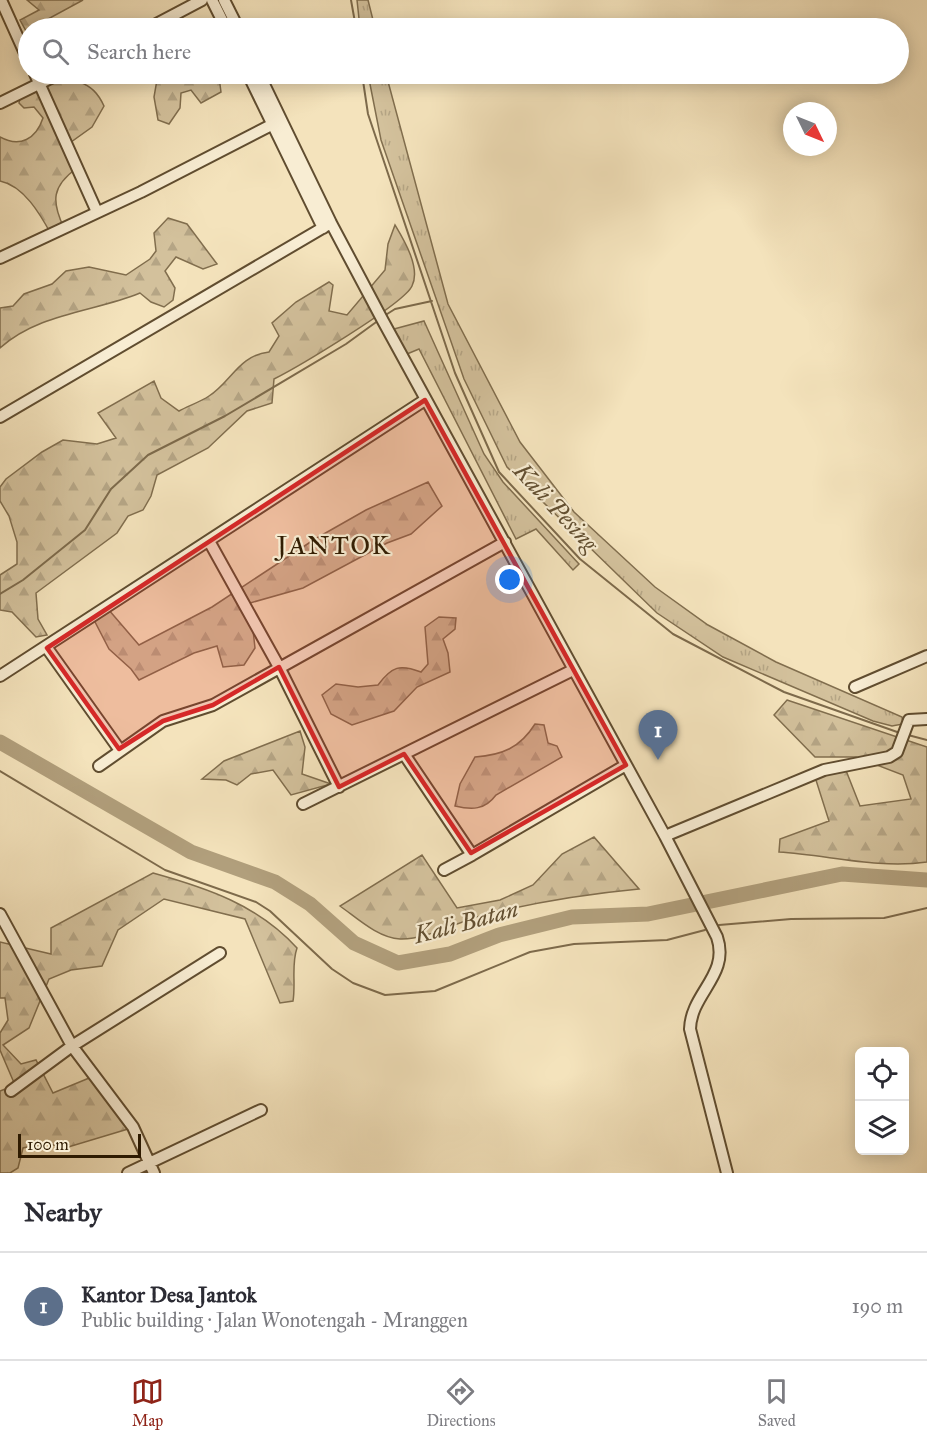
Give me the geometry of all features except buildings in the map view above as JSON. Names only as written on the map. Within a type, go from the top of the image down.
[{"type":"street","points":[[1,0],[18,38]]},
{"type":"street","points":[[168,18],[202,0]]},
{"type":"street","points":[[212,0],[221,18]]},
{"type":"street","points":[[224,0],[233,18]]},
{"type":"street","points":[[0,103],[28,84]]},
{"type":"street","points":[[40,84],[97,212]]},
{"type":"street","points":[[254,84],[277,122],[327,225],[382,318],[505,542],[665,836],[717,937],[721,957],[694,1011],[690,1029],[727,1173]]},
{"type":"street","points":[[263,84],[277,122]]},
{"type":"street","points":[[0,258],[277,122]]},
{"type":"street","points":[[0,417],[327,225]]},
{"type":"street","points":[[0,676],[47,648],[425,400]]},
{"type":"street","points":[[209,541],[279,667],[339,787]]},
{"type":"street","points":[[99,766],[119,749],[163,722],[213,705],[505,542]]},
{"type":"street","points":[[47,648],[119,749]]},
{"type":"street","points":[[855,687],[927,656]]},
{"type":"street","points":[[303,804],[573,670]]},
{"type":"street","points":[[665,836],[824,770],[889,757],[899,748],[909,720],[927,719]]},
{"type":"street","points":[[404,753],[472,855]]},
{"type":"street","points":[[444,870],[626,765]]},
{"type":"street","points":[[0,914],[72,1046],[133,1127],[153,1168]]},
{"type":"street","points":[[11,1091],[72,1046],[220,953]]},
{"type":"street","points":[[128,1173],[153,1168],[261,1110]]},
{"type":"highlighted area","points":[[425,400],[626,765],[471,853],[404,754],[339,787],[279,667],[213,705],[163,721],[119,749],[47,648]]},
{"type":"green space","points":[[27,0],[83,0],[50,18],[24,18],[39,10]]},
{"type":"green space","points":[[357,0],[368,0],[372,18],[359,18]]},
{"type":"green space","points":[[43,84],[83,84],[97,94],[104,106],[92,127],[67,145],[77,168],[58,188],[57,210],[64,228],[51,234],[24,195],[9,184],[0,181],[0,137],[14,142],[26,139],[32,136],[43,118],[34,107],[24,108],[19,103],[20,98]]},
{"type":"green space","points":[[156,84],[220,84],[221,92],[201,103],[191,90],[181,93],[180,108],[169,124],[158,120],[154,97]]},
{"type":"green space","points":[[370,84],[389,84],[448,304],[520,442],[574,512],[655,587],[708,625],[776,662],[902,717],[903,724],[892,726],[873,721],[723,657],[657,613],[507,467],[464,379],[381,140]]},
{"type":"green space","points":[[168,218],[187,224],[217,264],[203,269],[176,257],[165,271],[175,288],[173,300],[164,307],[151,302],[140,293],[49,320],[15,336],[0,348],[0,308],[13,306],[24,294],[52,284],[66,271],[89,267],[126,275],[150,259],[156,251],[154,233]]},
{"type":"green space","points":[[395,225],[413,263],[414,279],[405,295],[348,335],[274,379],[272,403],[247,411],[208,448],[157,475],[151,496],[143,510],[128,516],[117,533],[36,593],[38,619],[47,635],[36,637],[12,612],[0,610],[0,575],[17,564],[17,542],[9,516],[0,501],[0,487],[6,479],[42,452],[63,440],[97,444],[116,438],[98,413],[154,381],[161,398],[179,411],[205,398],[217,390],[250,358],[269,352],[279,336],[272,323],[296,302],[329,282],[333,285],[329,311],[347,315],[385,270],[388,244]]},
{"type":"green space","points":[[424,321],[484,454],[503,482],[579,564],[573,570],[536,529],[516,539],[419,349],[407,354],[394,329]]},
{"type":"green space","points":[[428,482],[442,506],[411,534],[387,543],[303,588],[250,603],[255,648],[244,665],[223,667],[217,646],[194,653],[139,680],[131,669],[109,649],[93,618],[108,609],[139,645],[212,607],[315,539],[366,510]]},
{"type":"green space","points":[[439,617],[456,618],[455,629],[443,639],[448,653],[450,672],[417,687],[394,711],[352,725],[331,714],[322,695],[336,684],[358,687],[378,685],[392,670],[397,668],[421,672],[428,664],[425,627]]},
{"type":"green space","points":[[787,700],[927,747],[927,862],[872,863],[779,852],[780,839],[829,821],[815,777],[845,768],[860,806],[911,799],[903,775],[856,757],[815,757],[774,715]]},
{"type":"green space","points":[[535,724],[544,725],[548,743],[557,746],[562,757],[496,795],[483,806],[467,808],[455,806],[460,784],[475,757],[510,749],[523,739]]},
{"type":"green space","points":[[300,731],[305,747],[302,774],[331,784],[291,795],[273,770],[251,774],[237,785],[226,780],[202,779],[224,761]]},
{"type":"green space","points":[[594,837],[639,889],[523,906],[484,915],[410,939],[384,935],[368,927],[340,906],[422,855],[457,908],[500,900],[533,885],[562,854]]},
{"type":"green space","points":[[153,873],[231,900],[266,920],[282,933],[297,948],[294,961],[293,1001],[280,1003],[245,919],[164,899],[118,930],[102,966],[71,970],[49,979],[29,1028],[3,1045],[21,1064],[36,1060],[53,1093],[94,1076],[128,1129],[65,1148],[46,1143],[23,1148],[18,1168],[10,1173],[0,1173],[0,1091],[15,1085],[0,1050],[0,1033],[8,1020],[5,998],[0,998],[0,942],[51,954],[51,928]]},
{"type":"waterway","name":"Kali Pesing","points":[[351,0],[354,18]]},
{"type":"waterway","name":"Kali Pesing","points":[[364,84],[368,114],[455,373],[499,472],[580,559],[673,634],[784,692],[900,733]]},
{"type":"waterway","points":[[384,316],[395,309],[432,301]]},
{"type":"waterway","points":[[0,594],[23,580],[85,530],[111,489],[148,455],[225,416],[346,344],[379,320]]},
{"type":"waterway","name":"Kali Pesing","points":[[908,735],[927,740]]},
{"type":"waterway","name":"Kali Batan","points":[[0,742],[191,852],[275,882],[310,904],[354,943],[398,963],[450,954],[499,935],[572,917],[648,914],[842,874],[927,880]]},
{"type":"waterway","points":[[0,771],[165,870],[256,902],[270,911],[332,969],[353,983],[385,995],[435,991],[530,952],[574,944],[667,940],[705,930]]},
{"type":"waterway","points":[[719,925],[791,919],[884,918],[927,908]]},
{"type":"place","name":"Kantor Desa Jantok","points":[[658,760]]},
{"type":"district","name":"JANTOK","points":[[334,545]]}]
